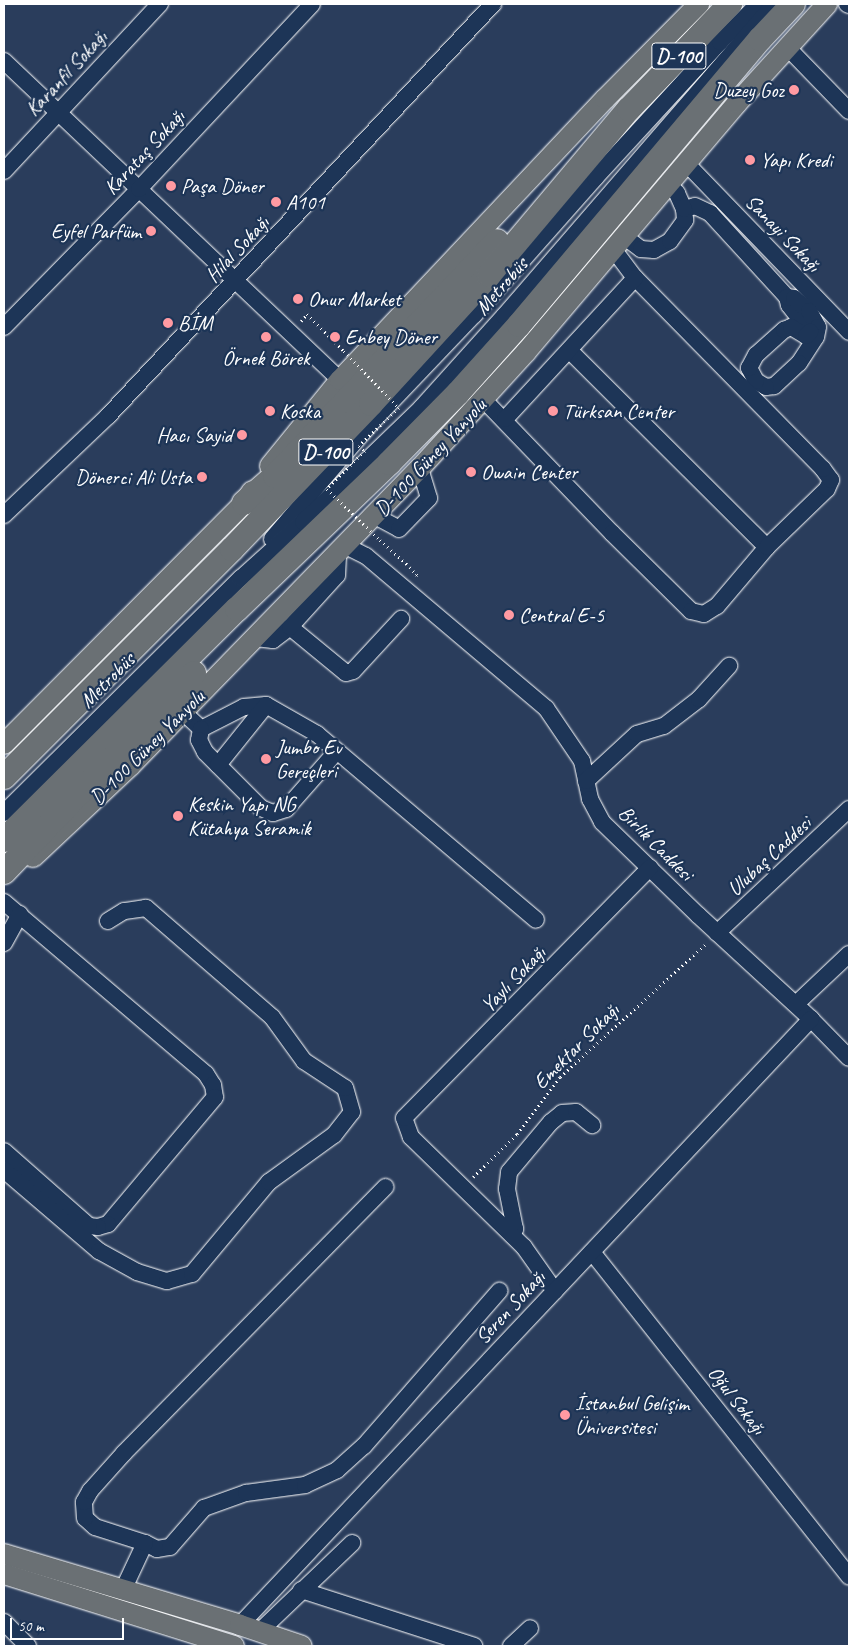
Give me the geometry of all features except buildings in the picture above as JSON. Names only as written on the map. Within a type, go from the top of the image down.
[{"type":"highway","name":"D-100","points":[[4,777],[372,404],[488,275],[629,109],[730,4]]},
{"type":"highway","name":"D-100","points":[[4,840],[314,534],[389,463],[464,386],[519,325],[760,39],[793,4]]},
{"type":"highway","points":[[244,503],[275,476],[448,295],[598,132],[629,109]]},
{"type":"highway","points":[[4,872],[216,650],[258,604],[314,534]]},
{"type":"main road","points":[[7,735],[244,503],[266,470],[340,380],[605,99],[699,4]]},
{"type":"main road","name":"D-100 Güney Yanyolu","points":[[4,883],[130,766],[420,468],[620,243],[686,163],[827,4]]},
{"type":"main road","points":[[4,1554],[240,1625],[302,1646]]},
{"type":"main road","points":[[4,1574],[234,1646]]},
{"type":"street","name":"Karanfil Sokağı","points":[[4,171],[160,4]]},
{"type":"street","name":"Karataş Sokağı","points":[[4,327],[139,189],[312,4]]},
{"type":"street","name":"Hilal Sokağı","points":[[4,515],[108,416],[236,282],[493,4]]},
{"type":"street","name":"Metrobüs","points":[[241,578],[372,422],[474,315],[601,171],[720,42],[758,4]]},
{"type":"street","name":"Metrobüs","points":[[4,812],[241,578],[303,522],[422,407],[517,301],[774,4]]},
{"type":"street","points":[[787,47],[849,111]]},
{"type":"street","points":[[4,61],[340,380]]},
{"type":"street","name":"Sanayi Sokağı","points":[[686,163],[849,332]]},
{"type":"street","points":[[620,243],[641,249],[654,250],[670,241],[685,220],[684,209],[677,193],[668,184]]},
{"type":"street","points":[[684,209],[695,206],[710,213],[787,297],[794,298],[809,311],[818,327],[813,335]]},
{"type":"street","points":[[483,399],[505,419],[612,533],[692,610],[704,614],[717,606],[767,547],[827,489],[831,480],[823,469],[635,278],[620,243]]},
{"type":"street","points":[[505,419],[570,351],[635,278]]},
{"type":"street","points":[[570,351],[767,547]]},
{"type":"street","points":[[375,516],[399,529],[429,498],[420,468]]},
{"type":"street","points":[[256,638],[273,640],[290,627],[337,575],[342,549]]},
{"type":"street","name":"Birlik Caddesi","points":[[342,549],[366,556],[546,708],[582,761],[590,800],[602,822],[718,933],[796,1004],[849,1058]]},
{"type":"street","points":[[290,627],[346,673],[353,671],[401,619]]},
{"type":"street","points":[[586,781],[637,734],[664,726],[699,699],[728,666]]},
{"type":"street","points":[[201,729],[244,707],[266,705],[317,734],[536,920]]},
{"type":"street","points":[[218,765],[266,705]]},
{"type":"street","points":[[182,711],[201,729]]},
{"type":"street","points":[[201,729],[199,740],[205,752],[261,808],[273,813],[286,809],[337,751]]},
{"type":"street","name":"Ulubaş Caddesi","points":[[718,933],[849,809]]},
{"type":"street","name":"Yaylı Sokağı","points":[[463,1187],[411,1137],[404,1118],[650,868]]},
{"type":"street","points":[[4,902],[206,1074],[213,1085],[215,1097],[108,1224],[98,1227],[89,1226],[4,1151]]},
{"type":"street","points":[[4,1170],[99,1251],[138,1272],[167,1281],[192,1274],[269,1182],[334,1135],[352,1112],[345,1088],[304,1061],[272,1017],[146,908],[124,911],[108,921]]},
{"type":"street","points":[[4,943],[20,914]]},
{"type":"street","points":[[796,1004],[849,954]]},
{"type":"street","name":"Seren Sokağı","points":[[240,1625],[811,1019]]},
{"type":"street","points":[[512,1235],[515,1228],[508,1189],[509,1172],[550,1122],[562,1113],[576,1112],[592,1125]]},
{"type":"street","points":[[385,1187],[124,1453],[90,1491],[84,1502],[85,1518],[95,1528],[145,1543],[157,1549],[170,1547],[204,1508],[246,1493],[305,1485],[337,1470],[364,1446],[498,1292]]},
{"type":"street","points":[[463,1187],[524,1247],[555,1291]]},
{"type":"street","name":"Oğul Sokağı","points":[[592,1252],[849,1576]]},
{"type":"street","points":[[260,1632],[352,1542]]},
{"type":"street","points":[[123,1590],[145,1543]]},
{"type":"street","points":[[301,1590],[474,1646]]},
{"type":"street","points":[[4,1622],[28,1646]]},
{"type":"street","points":[[512,1646],[530,1628]]},
{"type":"path","points":[[307,314],[399,408],[359,446],[365,451],[327,489],[410,568]]},
{"type":"path","name":"Emektar Sokağı","points":[[463,1187],[517,1134],[560,1077],[718,933]]},
{"type":"place","name":"Duzey Goz","points":[[794,90]]},
{"type":"place","name":"Yapı Kredi","points":[[750,160]]},
{"type":"place","name":"Paşa Döner","points":[[171,186]]},
{"type":"place","name":"A101","points":[[276,202]]},
{"type":"place","name":"Eyfel Parfüm","points":[[151,231]]},
{"type":"place","name":"Onur Market","points":[[298,299]]},
{"type":"place","name":"BİM","points":[[168,323]]},
{"type":"place","name":"Örnek Börek","points":[[266,337]]},
{"type":"place","name":"Enbey Döner","points":[[335,337]]},
{"type":"place","name":"Koska","points":[[270,411]]},
{"type":"place","name":"Türksan Center","points":[[553,411]]},
{"type":"place","name":"Hacı Sayid","points":[[242,435]]},
{"type":"place","name":"Owain Center","points":[[471,472]]},
{"type":"place","name":"Dönerci Ali Usta","points":[[202,477]]},
{"type":"place","name":"Central E-5","points":[[509,615]]},
{"type":"place","name":"Jumbo Ev Gereçleri","points":[[266,759]]},
{"type":"place","name":"Keskin Yapı NG Kütahya Seramik","points":[[178,816]]},
{"type":"place","name":"İstanbul Gelişim Üniversitesi","points":[[565,1415]]}]
